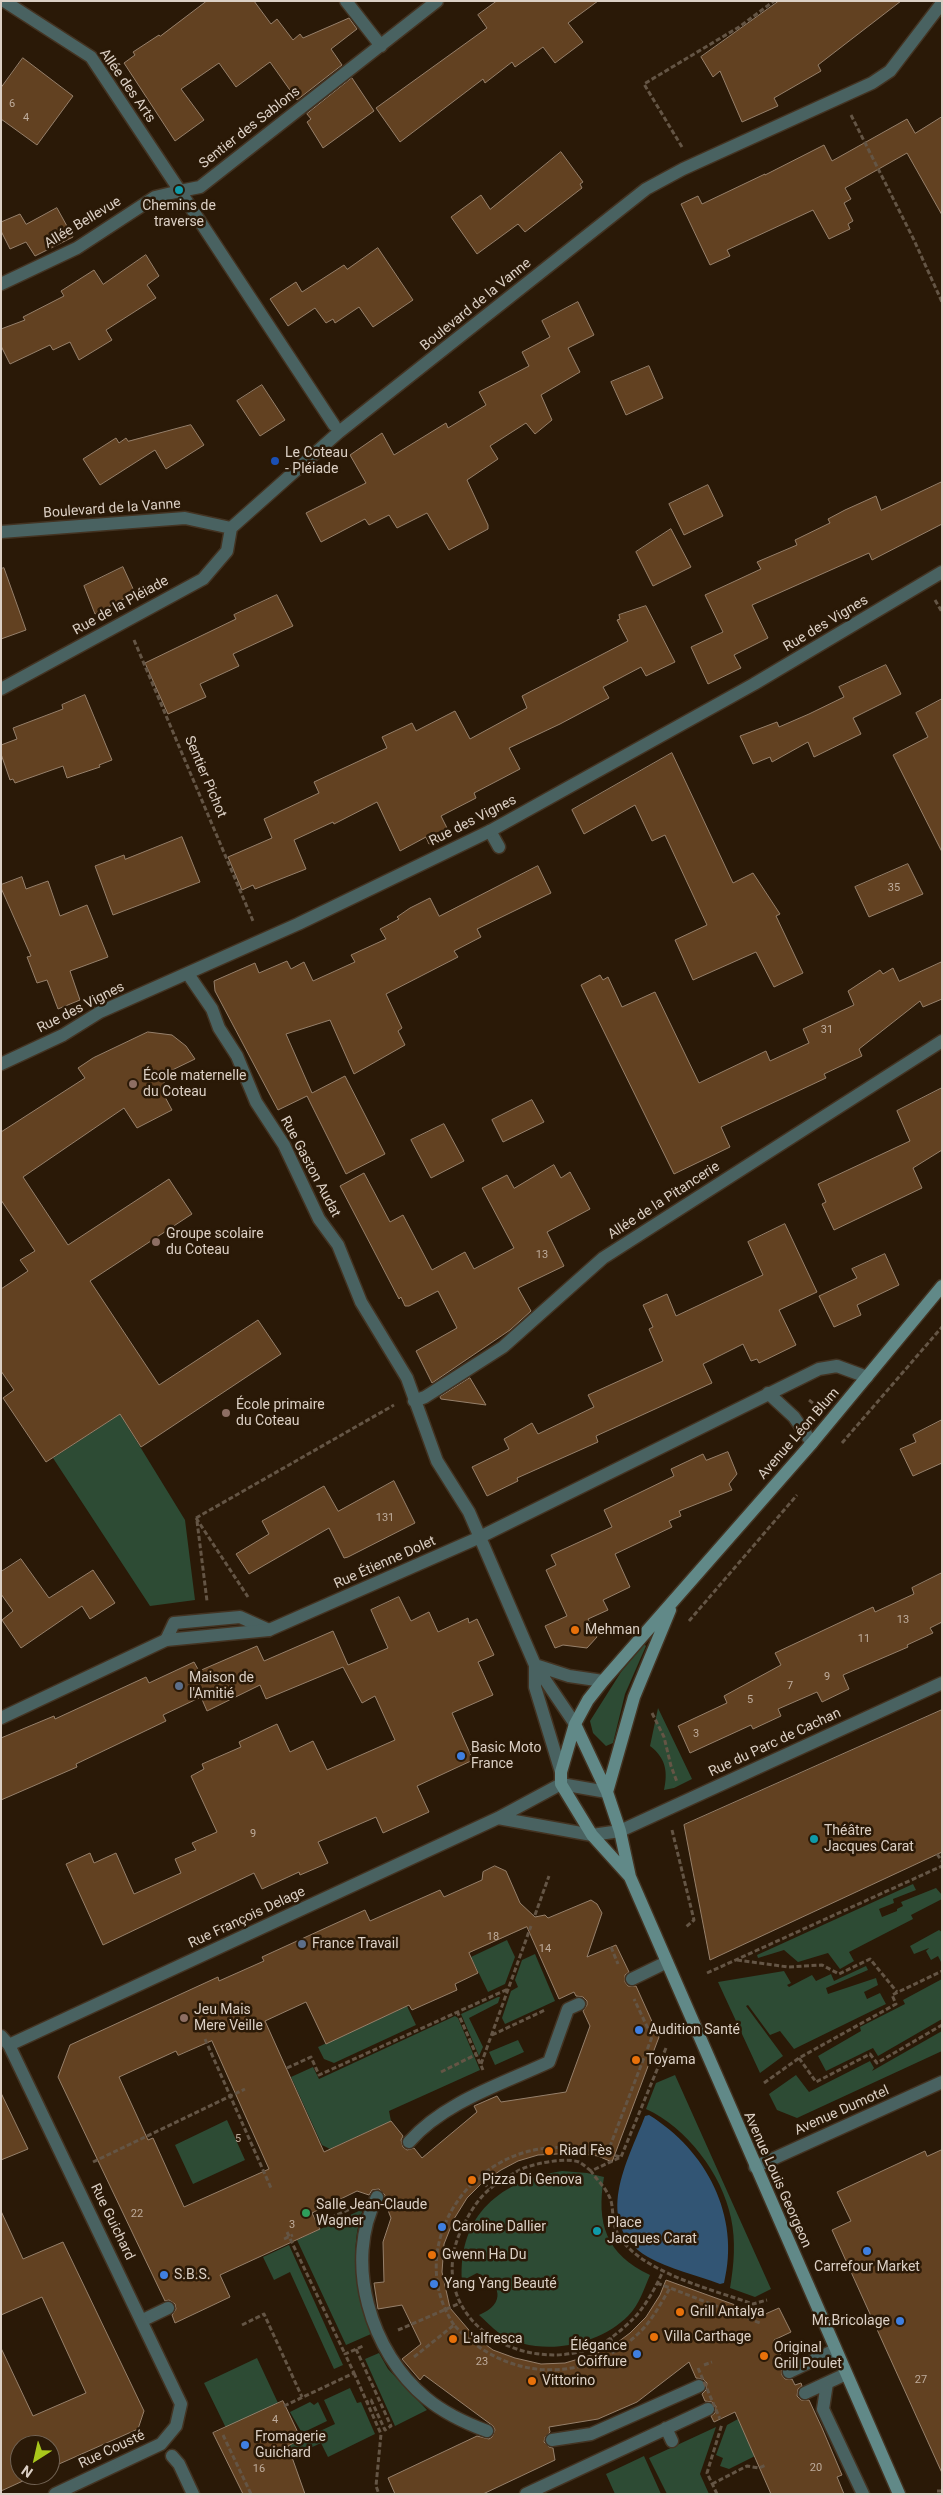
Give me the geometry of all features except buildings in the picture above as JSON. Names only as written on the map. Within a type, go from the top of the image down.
[{"type":"main road","name":"Avenue Léon Blum","points":[[575,1724],[588,1700],[603,1681],[938,1297],[942,1286]]},
{"type":"main road","name":"Avenue Léon Blum","points":[[607,1792],[634,1697],[675,1598]]},
{"type":"main road","name":"Avenue Louis Georgeon","points":[[575,1724],[607,1792],[620,1831],[630,1877],[899,2494]]},
{"type":"main road","points":[[561,1778],[575,1724]]},
{"type":"main road","name":"Avenue Louis Georgeon","points":[[561,1778],[592,1835],[630,1877]]},
{"type":"street","name":"Allée des Arts","points":[[4,1],[91,57],[180,191]]},
{"type":"street","points":[[346,1],[380,46]]},
{"type":"street","name":"Sentier des Sablons","points":[[180,191],[200,187],[437,1]]},
{"type":"street","name":"Boulevard de la Vanne","points":[[1,532],[185,518],[231,528],[339,432],[646,189],[683,169],[841,97],[890,71],[942,3]]},
{"type":"street","name":"Allée Bellevue","points":[[1,284],[77,248],[155,196],[180,191]]},
{"type":"street","points":[[180,191],[334,425]]},
{"type":"street","name":"Rue de la Pléiade","points":[[1,689],[203,579],[227,551],[231,528]]},
{"type":"street","name":"Rue des Vignes","points":[[1,1064],[64,1035],[100,1012],[188,974],[490,831],[754,684],[942,572]]},
{"type":"street","points":[[490,831],[499,847]]},
{"type":"street","name":"Rue Gaston Audat","points":[[188,974],[212,1009],[219,1028],[237,1056],[256,1102],[284,1145],[319,1219],[338,1245],[361,1302],[407,1378],[437,1461],[469,1512],[478,1538]]},
{"type":"street","name":"Allée de la Pitancerie","points":[[414,1401],[425,1397],[503,1347],[603,1258],[942,1041]]},
{"type":"street","name":"Rue Étienne Dolet","points":[[1,1718],[166,1640],[269,1630],[478,1538],[819,1369],[837,1366],[868,1376]]},
{"type":"street","points":[[768,1393],[794,1416],[812,1443]]},
{"type":"street","name":"Avenue Louis Georgeon","points":[[478,1538],[536,1665],[575,1724]]},
{"type":"street","points":[[536,1665],[569,1676],[603,1681]]},
{"type":"street","name":"Avenue Louis Georgeon","points":[[536,1665],[535,1687],[561,1778]]},
{"type":"street","name":"Rue du Parc de Cachan","points":[[620,1831],[942,1683]]},
{"type":"street","points":[[561,1778],[607,1792]]},
{"type":"street","name":"Rue François Delage","points":[[5,2040],[498,1818],[561,1778]]},
{"type":"street","points":[[498,1818],[592,1835],[620,1831]]},
{"type":"street","points":[[632,1979],[667,1962]]},
{"type":"street","points":[[408,2142],[435,2118],[467,2100],[549,2062],[568,2009],[579,2004]]},
{"type":"street","name":"Rue Guichard","points":[[5,2040],[143,2320],[181,2404],[176,2426]]},
{"type":"street","name":"Avenue Dumotel","points":[[755,2167],[942,2082]]},
{"type":"street","points":[[376,2199],[364,2231],[361,2260],[365,2293],[381,2337],[398,2369],[426,2398],[460,2421],[487,2431]]},
{"type":"street","points":[[143,2320],[168,2308]]},
{"type":"street","points":[[789,2372],[835,2350]]},
{"type":"street","points":[[805,2393],[846,2374]]},
{"type":"street","points":[[827,2383],[823,2409],[863,2494]]},
{"type":"street","points":[[552,2440],[591,2434],[699,2386]]},
{"type":"street","points":[[526,2494],[708,2410]]},
{"type":"street","name":"Rue Cousté","points":[[55,2494],[161,2444],[176,2426]]},
{"type":"street","points":[[666,2428],[672,2440]]},
{"type":"street","points":[[172,2456],[179,2464],[193,2494]]},
{"type":"path","points":[[685,152],[644,84],[739,27],[774,1]]},
{"type":"path","points":[[841,97],[914,240],[942,302]]},
{"type":"path","points":[[935,600],[942,612]]},
{"type":"path","name":"Sentier Pichot","points":[[134,640],[254,924]]},
{"type":"path","points":[[840,1445],[942,1327]]},
{"type":"path","points":[[809,1400],[814,1404]]},
{"type":"path","points":[[196,1518],[394,1405]]},
{"type":"path","points":[[685,1627],[803,1488]]},
{"type":"path","points":[[196,1518],[249,1600]]},
{"type":"path","points":[[196,1518],[208,1607]]},
{"type":"path","points":[[650,1710],[664,1737],[674,1774],[687,1800]]},
{"type":"path","points":[[672,1827],[694,1920],[686,1927]]},
{"type":"path","points":[[937,1854],[942,1861]]},
{"type":"path","points":[[707,1973],[942,1866]]},
{"type":"path","points":[[535,1915],[549,1876]]},
{"type":"path","points":[[481,2064],[531,1926]]},
{"type":"path","points":[[736,1960],[788,1967],[822,1965],[838,1974],[870,1959],[898,1992]]},
{"type":"path","points":[[764,2083],[799,2058],[896,2004],[892,1995],[942,1971]]},
{"type":"path","points":[[287,2068],[311,2057],[319,2074],[508,1989]]},
{"type":"path","points":[[607,2154],[652,2037],[632,1994]]},
{"type":"path","points":[[491,2035],[553,2007]]},
{"type":"path","points":[[457,2011],[486,2075]]},
{"type":"path","points":[[799,2058],[816,2082],[870,2054],[877,2063],[942,2025]]},
{"type":"path","points":[[204,2038],[272,2188]]},
{"type":"path","points":[[591,2171],[621,2157],[666,2048]]},
{"type":"path","points":[[441,2072],[477,2054]]},
{"type":"path","points":[[93,2162],[245,2089]]},
{"type":"path","points":[[621,2157],[568,2147],[533,2150],[504,2162],[479,2177],[448,2219],[440,2234],[436,2252],[435,2276],[444,2310],[468,2340],[491,2356],[516,2365],[545,2370],[564,2370],[618,2350],[652,2318],[670,2288]]},
{"type":"path","points":[[663,2271],[658,2283],[634,2319],[610,2338],[590,2349],[538,2354],[509,2348],[485,2334],[469,2320],[460,2303],[452,2272],[454,2246],[469,2215],[489,2189],[520,2169],[549,2161],[578,2162],[591,2171],[610,2196],[612,2218],[618,2234],[629,2250],[663,2271],[754,2304],[767,2300]]},
{"type":"path","points":[[479,2177],[489,2189]]},
{"type":"path","points":[[317,2224],[353,2207],[376,2199]]},
{"type":"path","points":[[287,2232],[291,2236],[345,2354]]},
{"type":"path","points":[[284,2239],[291,2236]]},
{"type":"path","points":[[658,2283],[760,2323]]},
{"type":"path","points":[[242,2326],[264,2314],[302,2397]]},
{"type":"path","points":[[413,2358],[454,2324]]},
{"type":"path","points":[[610,2338],[614,2345]]},
{"type":"path","points":[[356,2349],[391,2426],[385,2430],[371,2400],[368,2402]]},
{"type":"path","points":[[698,2368],[720,2419]]},
{"type":"path","points":[[354,2373],[382,2434],[376,2486],[380,2494]]},
{"type":"path","points":[[717,2494],[707,2473],[723,2427]]},
{"type":"path","points":[[223,2435],[251,2494]]},
{"type":"path","points":[[712,2484],[747,2466],[759,2468],[766,2465]]},
{"type":"path","points":[[937,2491],[942,2491]]},
{"type":"green space","points":[[120,1414],[185,1520],[195,1600],[150,1606],[53,1458]]},
{"type":"green space","points":[[644,1644],[646,1646],[625,1694],[613,1743],[606,1746],[593,1733],[590,1721],[621,1672]]},
{"type":"green space","points":[[658,1708],[692,1779],[674,1788],[664,1790],[666,1771],[663,1760],[650,1746]]},
{"type":"green space","points":[[913,1884],[916,1890],[893,1899],[894,1903],[879,1909],[882,1917],[897,1911],[897,1909],[903,1906],[901,1902],[936,1888],[942,1895],[942,1899],[911,1915],[913,1919],[849,1952],[854,1961],[840,1969],[828,1953],[798,1962],[784,1950],[758,1958],[757,1955]]},
{"type":"green space","points":[[939,1930],[942,1932],[942,1964],[938,1956],[931,1960],[926,1951],[929,1948],[914,1954],[910,1946]]},
{"type":"green space","points":[[507,1940],[515,1957],[505,1984],[488,1992],[471,1957]]},
{"type":"green space","points":[[535,1954],[555,2001],[505,2024],[502,2018],[511,1991],[518,1987],[515,1980],[522,1960]]},
{"type":"green space","points":[[866,1966],[868,1970],[826,1988],[828,1994],[876,1978],[878,1985],[864,1992],[867,1999],[880,1993],[886,2004],[794,2049],[780,2031],[770,2035],[748,2005],[746,2006],[783,2056],[760,2073],[718,1982],[784,1971],[791,1983],[787,1985],[789,1987],[812,1975],[816,1981],[831,1974],[834,1981]]},
{"type":"green space","points":[[942,1979],[942,2019],[878,2056],[873,2048],[826,2071],[818,2056],[861,2031],[860,2027],[905,2004],[903,2000]]},
{"type":"green space","points":[[500,1997],[498,2003],[469,2018],[483,2047],[479,2056],[461,2014]]},
{"type":"green space","points":[[407,2006],[416,2025],[334,2063],[324,2059],[318,2047]]},
{"type":"green space","points":[[455,2016],[458,2018],[480,2070],[389,2111],[391,2121],[330,2149],[322,2145],[291,2077],[313,2067],[319,2079]]},
{"type":"green space","points":[[942,2031],[942,2051],[797,2118],[777,2110],[769,2094],[796,2075],[809,2092],[870,2061],[874,2068],[872,2071]]},
{"type":"green space","points":[[518,2040],[524,2052],[495,2065],[489,2052]]},
{"type":"green space","points":[[675,2075],[771,2289],[755,2297],[730,2288],[734,2253],[733,2227],[720,2185],[711,2169],[689,2140],[661,2117],[646,2109],[656,2083]]},
{"type":"green space","points":[[227,2120],[245,2160],[193,2184],[175,2145]]},
{"type":"green space","points":[[562,2171],[587,2173],[604,2177],[602,2209],[603,2223],[608,2236],[614,2247],[623,2257],[635,2267],[650,2275],[635,2307],[615,2327],[584,2342],[566,2346],[548,2347],[531,2345],[514,2341],[499,2333],[479,2315],[494,2305],[498,2294],[492,2282],[477,2273],[462,2281],[463,2258],[467,2237],[476,2220],[502,2192],[540,2176]]},
{"type":"green space","points":[[363,2209],[356,2240],[356,2272],[371,2334],[346,2345],[297,2240]]},
{"type":"green space","points":[[289,2245],[343,2365],[334,2369],[290,2272],[274,2280],[263,2257]]},
{"type":"green space","points":[[379,2353],[388,2369],[427,2410],[395,2426],[365,2359]]},
{"type":"green space","points":[[257,2358],[278,2403],[226,2428],[204,2383]]},
{"type":"green space","points":[[350,2388],[357,2403],[361,2402],[375,2434],[328,2457],[321,2443],[295,2455],[290,2445],[335,2424],[324,2400]]},
{"type":"green space","points":[[310,2402],[314,2405],[318,2402],[327,2421],[302,2433],[290,2412]]},
{"type":"green space","points":[[738,2419],[755,2456],[729,2469],[720,2466],[723,2458],[716,2455],[727,2425]]},
{"type":"green space","points":[[716,2427],[700,2474],[709,2494],[667,2494],[649,2458]]},
{"type":"green space","points":[[644,2456],[661,2494],[615,2494],[606,2474]]},
{"type":"water","points":[[649,2115],[687,2147],[702,2166],[714,2187],[723,2210],[727,2233],[728,2258],[724,2283],[720,2284],[648,2257],[631,2243],[621,2227],[618,2209],[623,2171],[645,2116]]},
{"type":"place","name":"Chemins de traverse","points":[[179,190]]},
{"type":"place","name":"Le Coteau - Pléiade","points":[[275,461]]},
{"type":"place","name":"École maternelle du Coteau","points":[[133,1084]]},
{"type":"place","name":"Groupe scolaire du Coteau","points":[[156,1242]]},
{"type":"place","name":"École primaire du Coteau","points":[[226,1413]]},
{"type":"place","name":"Mehman","points":[[575,1630]]},
{"type":"place","name":"Maison de l'Amitié","points":[[179,1686]]},
{"type":"place","name":"Basic Moto France","points":[[461,1756]]},
{"type":"place","name":"Théâtre Jacques Carat","points":[[814,1839]]},
{"type":"place","name":"France Travail","points":[[302,1944]]},
{"type":"place","name":"Jeu Mais Mere Veille","points":[[184,2018]]},
{"type":"place","name":"Audition Santé","points":[[639,2030]]},
{"type":"place","name":"Toyama","points":[[636,2060]]},
{"type":"place","name":"Riad Fès","points":[[549,2151]]},
{"type":"place","name":"Pizza Di Genova","points":[[472,2180]]},
{"type":"place","name":"Salle Jean-Claude Wagner","points":[[306,2213]]},
{"type":"place","name":"Caroline Dallier","points":[[442,2227]]},
{"type":"place","name":"Place Jacques Carat","points":[[597,2231]]},
{"type":"place","name":"Carrefour Market","points":[[867,2251]]},
{"type":"place","name":"Gwenn Ha Du","points":[[432,2255]]},
{"type":"place","name":"S.B.S.","points":[[164,2275]]},
{"type":"place","name":"Yang Yang Beauté","points":[[434,2284]]},
{"type":"place","name":"Grill Antalya","points":[[680,2312]]},
{"type":"place","name":"Mr.Bricolage","points":[[900,2321]]},
{"type":"place","name":"Villa Carthage","points":[[654,2337]]},
{"type":"place","name":"L'alfresca","points":[[453,2339]]},
{"type":"place","name":"Élégance Coiffure","points":[[637,2354]]},
{"type":"place","name":"Original Grill Poulet","points":[[764,2356]]},
{"type":"place","name":"Vittorino","points":[[532,2381]]},
{"type":"place","name":"Fromagerie Guichard","points":[[245,2445]]}]
